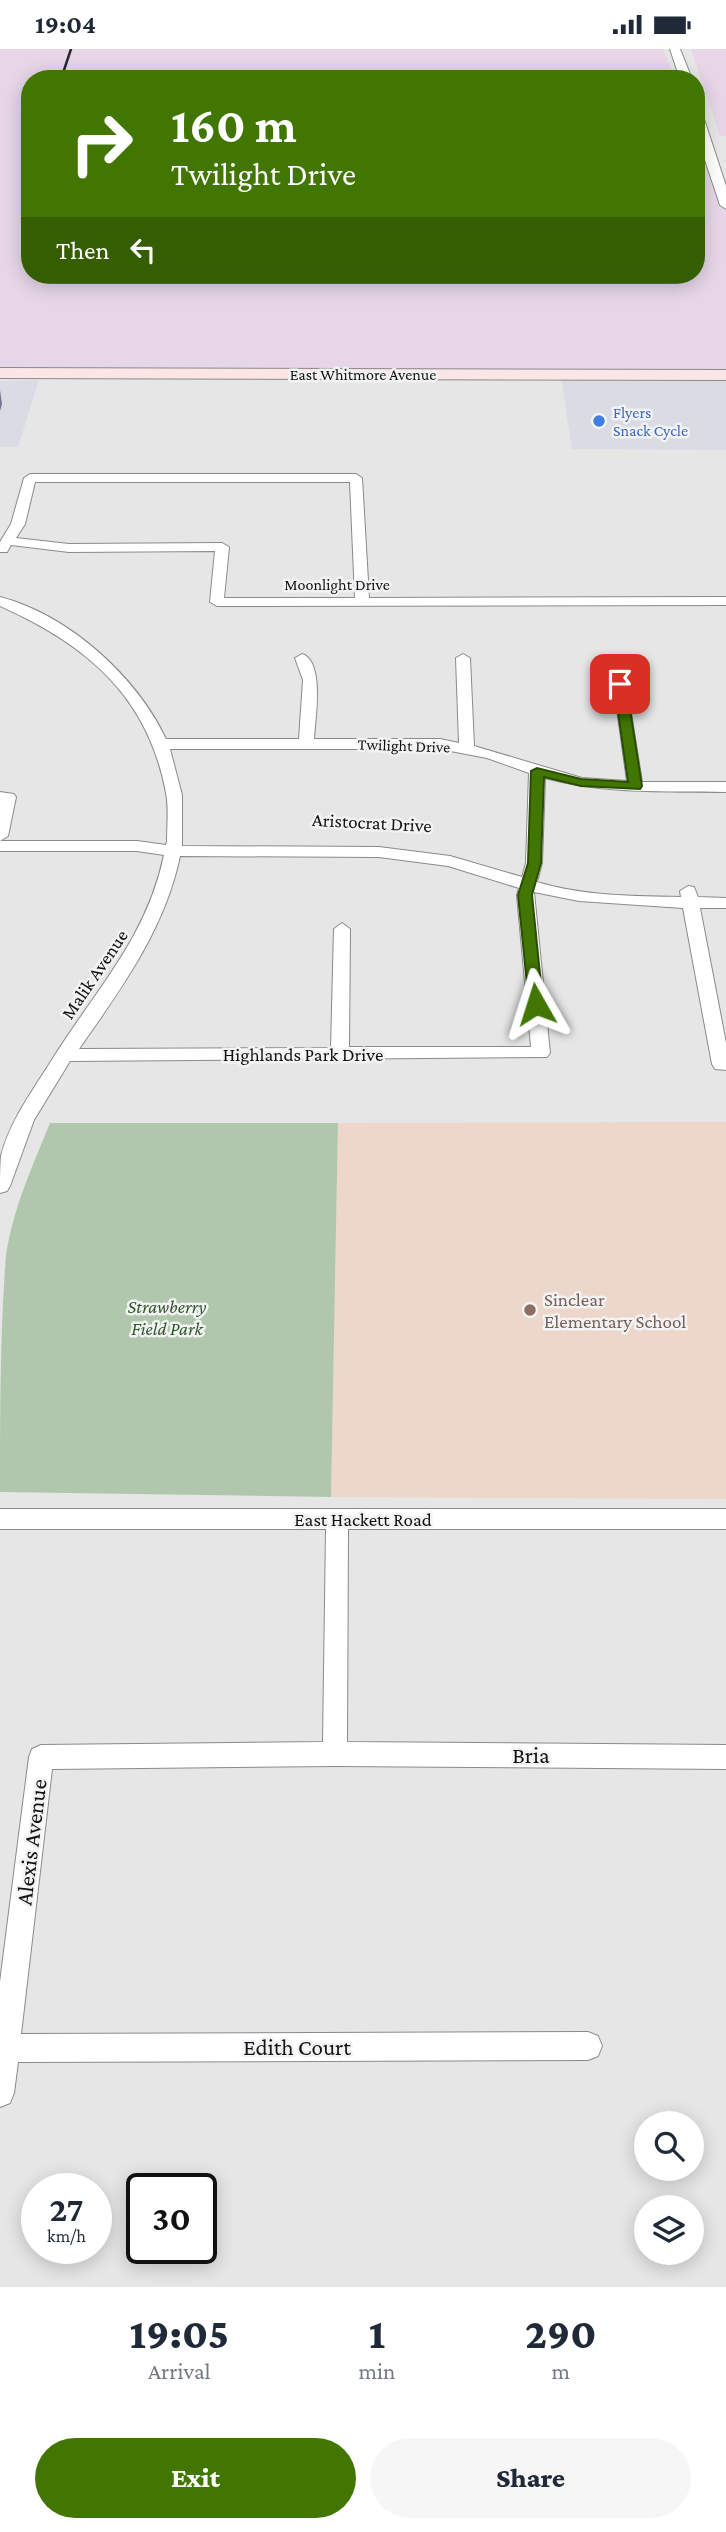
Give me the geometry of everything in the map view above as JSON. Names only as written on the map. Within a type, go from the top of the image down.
[{"type":"main road","name":"East Whitmore Avenue","points":[[0,373],[726,375]]},
{"type":"street","points":[[675,49],[683,70]]},
{"type":"street","points":[[705,141],[726,205]]},
{"type":"street","points":[[4,545],[18,524],[30,478],[356,478],[362,601]]},
{"type":"street","name":"Moonlight Drive","points":[[4,545],[69,548],[222,547],[217,602],[726,601]]},
{"type":"street","name":"Malik Avenue","points":[[0,601],[48,623],[96,656],[145,708],[161,744],[174,789],[175,845],[170,876],[147,933],[128,966],[43,1086],[3,1165],[0,1186]]},
{"type":"street","points":[[302,658],[310,680],[306,743]]},
{"type":"street","points":[[463,659],[467,749]]},
{"type":"street","points":[[617,659],[635,786]]},
{"type":"street","name":"Twilight Drive","points":[[161,744],[413,742],[467,749],[581,783],[726,787]]},
{"type":"street","points":[[530,878],[537,771]]},
{"type":"street","points":[[0,836],[4,797]]},
{"type":"street","name":"Aristocrat Drive","points":[[0,846],[408,842],[443,847],[530,878],[548,891],[600,898],[689,896],[726,890]]},
{"type":"street","name":"Highlands Park Drive","points":[[64,1055],[541,1053],[526,904],[530,878]]},
{"type":"street","points":[[689,896],[724,1063]]},
{"type":"street","name":"Aristocrat Drive","points":[[689,896],[726,903]]},
{"type":"street","points":[[340,1054],[342,929]]},
{"type":"street","name":"East Hackett Road","points":[[0,1519],[726,1519]]},
{"type":"street","points":[[335,1754],[337,1519]]},
{"type":"street","name":"Bria","points":[[41,1758],[335,1754],[726,1757]]},
{"type":"street","name":"Alexis Avenue","points":[[0,2093],[41,1758]]},
{"type":"street","name":"Edith Court","points":[[6,2048],[588,2046]]},
{"type":"shaded area","points":[[0,49],[663,49],[671,70],[21,70],[21,284],[705,284],[705,156],[726,211],[726,375],[0,373]]},
{"type":"shaded area","points":[[691,49],[726,49],[726,136],[720,136],[705,91],[705,70],[698,70]]},
{"type":"shaded area","points":[[561,378],[726,378],[726,450],[572,449]]},
{"type":"shaded area","points":[[39,380],[18,447],[0,447],[0,381]]},
{"type":"shaded area","name":"Sinclear Elementary School","points":[[726,1122],[726,1499],[331,1497],[338,1123]]},
{"type":"green space","name":"Strawberry Field Park","points":[[50,1123],[338,1123],[331,1497],[0,1492],[1,1343],[6,1255],[18,1205]]},
{"type":"railway","points":[[64,70],[71,49]]},
{"type":"place","name":"Flyers Snack Cycle","points":[[599,421]]},
{"type":"place","name":"Sinclear Elementary School","points":[[530,1310]]},
{"type":"route","points":[[536,1004],[525,895],[534,863],[537,771],[581,783],[635,786],[620,684]]}]
